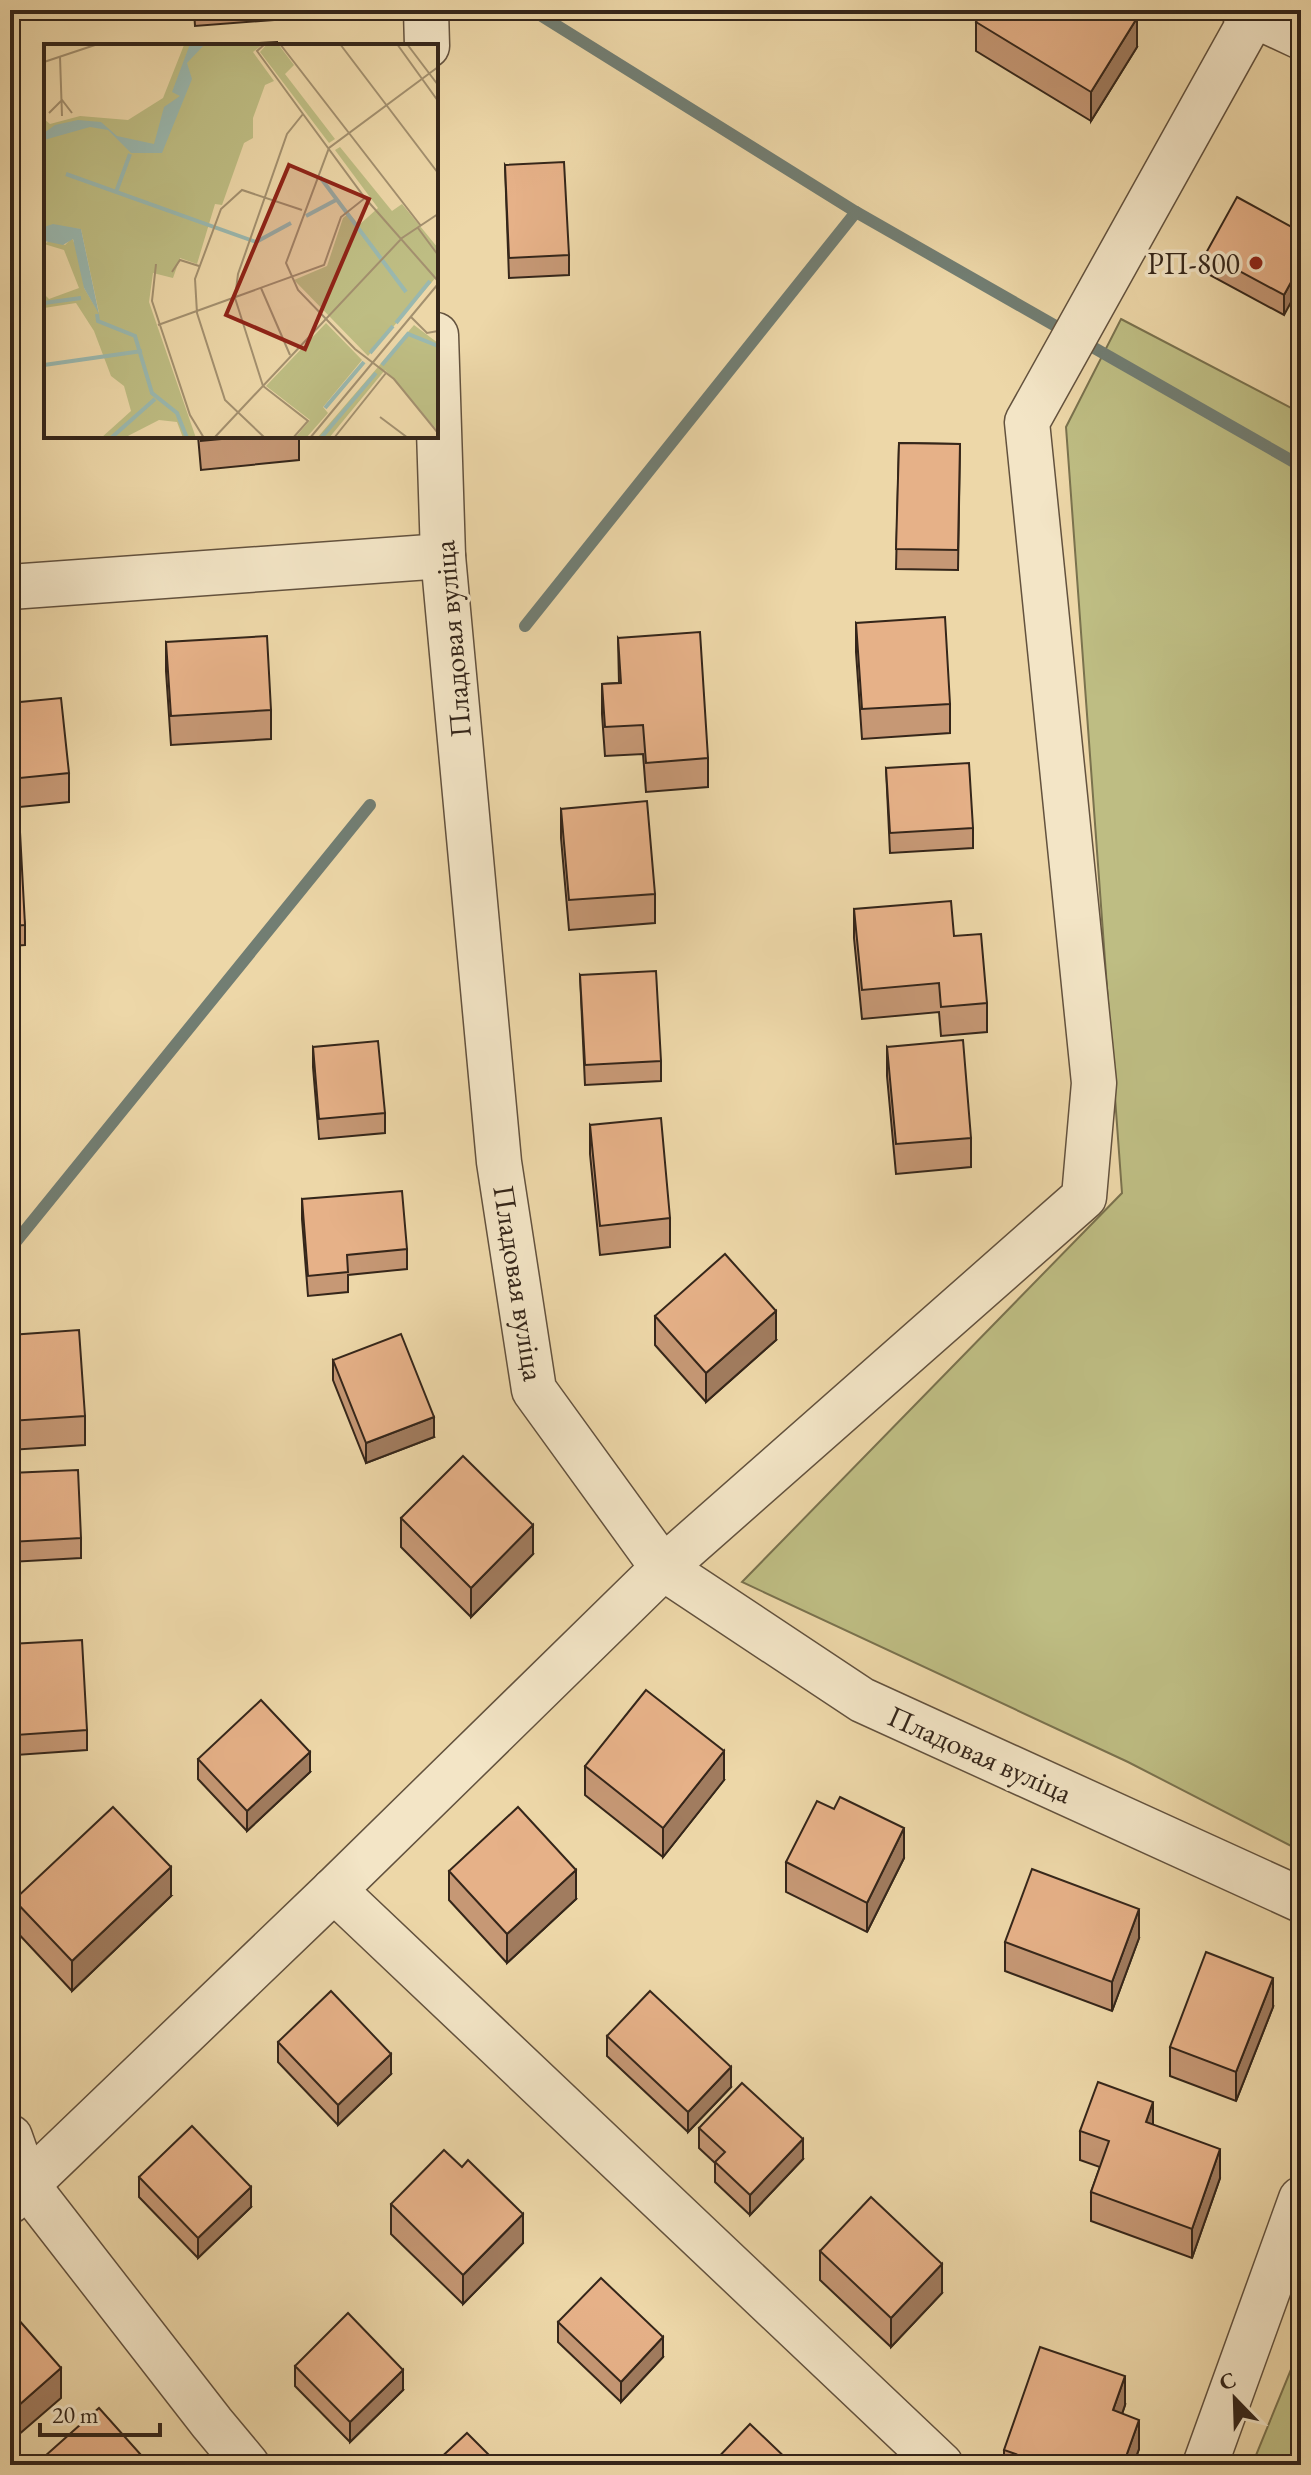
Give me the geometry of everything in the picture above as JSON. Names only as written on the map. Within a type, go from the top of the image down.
[{"type":"street","points":[[426,10],[427,44]]},
{"type":"street","points":[[18,2193],[663,1568],[1084,1197],[1094,1083],[1027,422],[1248,13],[1301,37]]},
{"type":"street","name":"Пладовая вуліца","points":[[438,398],[443,556],[499,1162],[534,1390],[663,1568],[862,1700],[1301,1900]]},
{"type":"street","points":[[10,587],[443,556]]},
{"type":"street","points":[[334,1890],[941,2465]]},
{"type":"street","points":[[10,2137],[18,2193],[247,2465]]},
{"type":"street","points":[[1205,2465],[1301,2199]]},
{"type":"shaded area","points":[[1121,319],[1301,413],[1301,1851],[1128,1762],[742,1582],[1122,1193],[1066,427]]},
{"type":"shaded area","points":[[1301,2345],[1301,2465],[1252,2465]]},
{"type":"building","points":[[983,10],[1123,10],[1137,18],[1091,92],[976,22]]},
{"type":"building","points":[[564,162],[569,255],[509,258],[505,165]]},
{"type":"building","name":"РП-800","points":[[1237,197],[1301,232],[1301,264],[1284,295],[1206,253]]},
{"type":"building","points":[[201,438],[233,438],[201,441]]},
{"type":"building","points":[[899,443],[960,444],[958,550],[896,549]]},
{"type":"building","points":[[945,617],[950,704],[862,709],[856,623]]},
{"type":"building","points":[[700,632],[708,758],[646,763],[643,725],[605,727],[602,684],[621,683],[618,638]]},
{"type":"building","points":[[267,636],[271,710],[171,716],[166,642]]},
{"type":"building","points":[[61,698],[69,773],[10,779],[10,703]]},
{"type":"building","points":[[969,763],[973,828],[890,833],[886,768]]},
{"type":"building","points":[[647,801],[655,894],[569,900],[561,809]]},
{"type":"building","points":[[20,832],[25,925],[10,926],[10,833]]},
{"type":"building","points":[[951,901],[954,936],[981,934],[987,1003],[941,1007],[939,983],[862,990],[854,909]]},
{"type":"building","points":[[656,971],[661,1061],[585,1065],[580,975]]},
{"type":"building","points":[[963,1040],[971,1138],[896,1144],[887,1047]]},
{"type":"building","points":[[378,1041],[385,1113],[319,1119],[313,1047]]},
{"type":"building","points":[[661,1118],[670,1218],[600,1226],[590,1125]]},
{"type":"building","points":[[402,1191],[407,1249],[347,1255],[348,1272],[308,1276],[302,1199]]},
{"type":"building","points":[[725,1254],[776,1311],[706,1373],[655,1316]]},
{"type":"building","points":[[79,1330],[85,1416],[10,1421],[10,1335]]},
{"type":"building","points":[[401,1334],[434,1417],[366,1443],[333,1360]]},
{"type":"building","points":[[463,1456],[533,1525],[471,1588],[401,1518]]},
{"type":"building","points":[[78,1470],[81,1538],[10,1542],[10,1473]]},
{"type":"building","points":[[82,1640],[87,1730],[16,1735],[10,1644]]},
{"type":"building","points":[[646,1690],[724,1751],[663,1828],[585,1766]]},
{"type":"building","points":[[261,1700],[310,1752],[247,1811],[198,1759]]},
{"type":"building","points":[[840,1797],[904,1828],[867,1903],[786,1862],[817,1801],[834,1809]]},
{"type":"building","points":[[113,1807],[171,1867],[72,1961],[14,1900]]},
{"type":"building","points":[[518,1807],[576,1870],[507,1934],[449,1871]]},
{"type":"building","points":[[1032,1869],[1139,1909],[1112,1982],[1005,1942]]},
{"type":"building","points":[[1206,1952],[1273,1978],[1236,2072],[1170,2047]]},
{"type":"building","points":[[331,1991],[391,2054],[338,2105],[278,2042]]},
{"type":"building","points":[[650,1991],[731,2067],[688,2112],[607,2036]]},
{"type":"building","points":[[1098,2082],[1153,2102],[1146,2122],[1220,2149],[1192,2229],[1091,2192],[1109,2141],[1080,2131]]},
{"type":"building","points":[[742,2083],[803,2139],[750,2195],[715,2162],[725,2152],[699,2128]]},
{"type":"building","points":[[192,2126],[251,2187],[198,2238],[139,2177]]},
{"type":"building","points":[[444,2150],[462,2167],[468,2160],[523,2214],[463,2275],[391,2204]]},
{"type":"building","points":[[871,2197],[942,2264],[891,2318],[820,2251]]},
{"type":"building","points":[[601,2278],[663,2337],[621,2382],[558,2322]]},
{"type":"building","points":[[10,2310],[61,2368],[10,2413]]},
{"type":"building","points":[[348,2313],[403,2370],[350,2422],[295,2366]]},
{"type":"building","points":[[1040,2347],[1125,2376],[1113,2410],[1139,2420],[1123,2465],[1047,2465],[1004,2450]]},
{"type":"building","points":[[99,2408],[150,2465],[35,2465]]},
{"type":"building","points":[[750,2424],[793,2465],[711,2465]]},
{"type":"building","points":[[467,2433],[499,2465],[433,2465]]},
{"type":"waterway","points":[[532,10],[856,212],[1301,466]]},
{"type":"waterway","points":[[525,626],[856,212]]},
{"type":"waterway","points":[[10,1249],[370,805]]},
{"type":"place","name":"РП-800","points":[[1256,263]]}]
